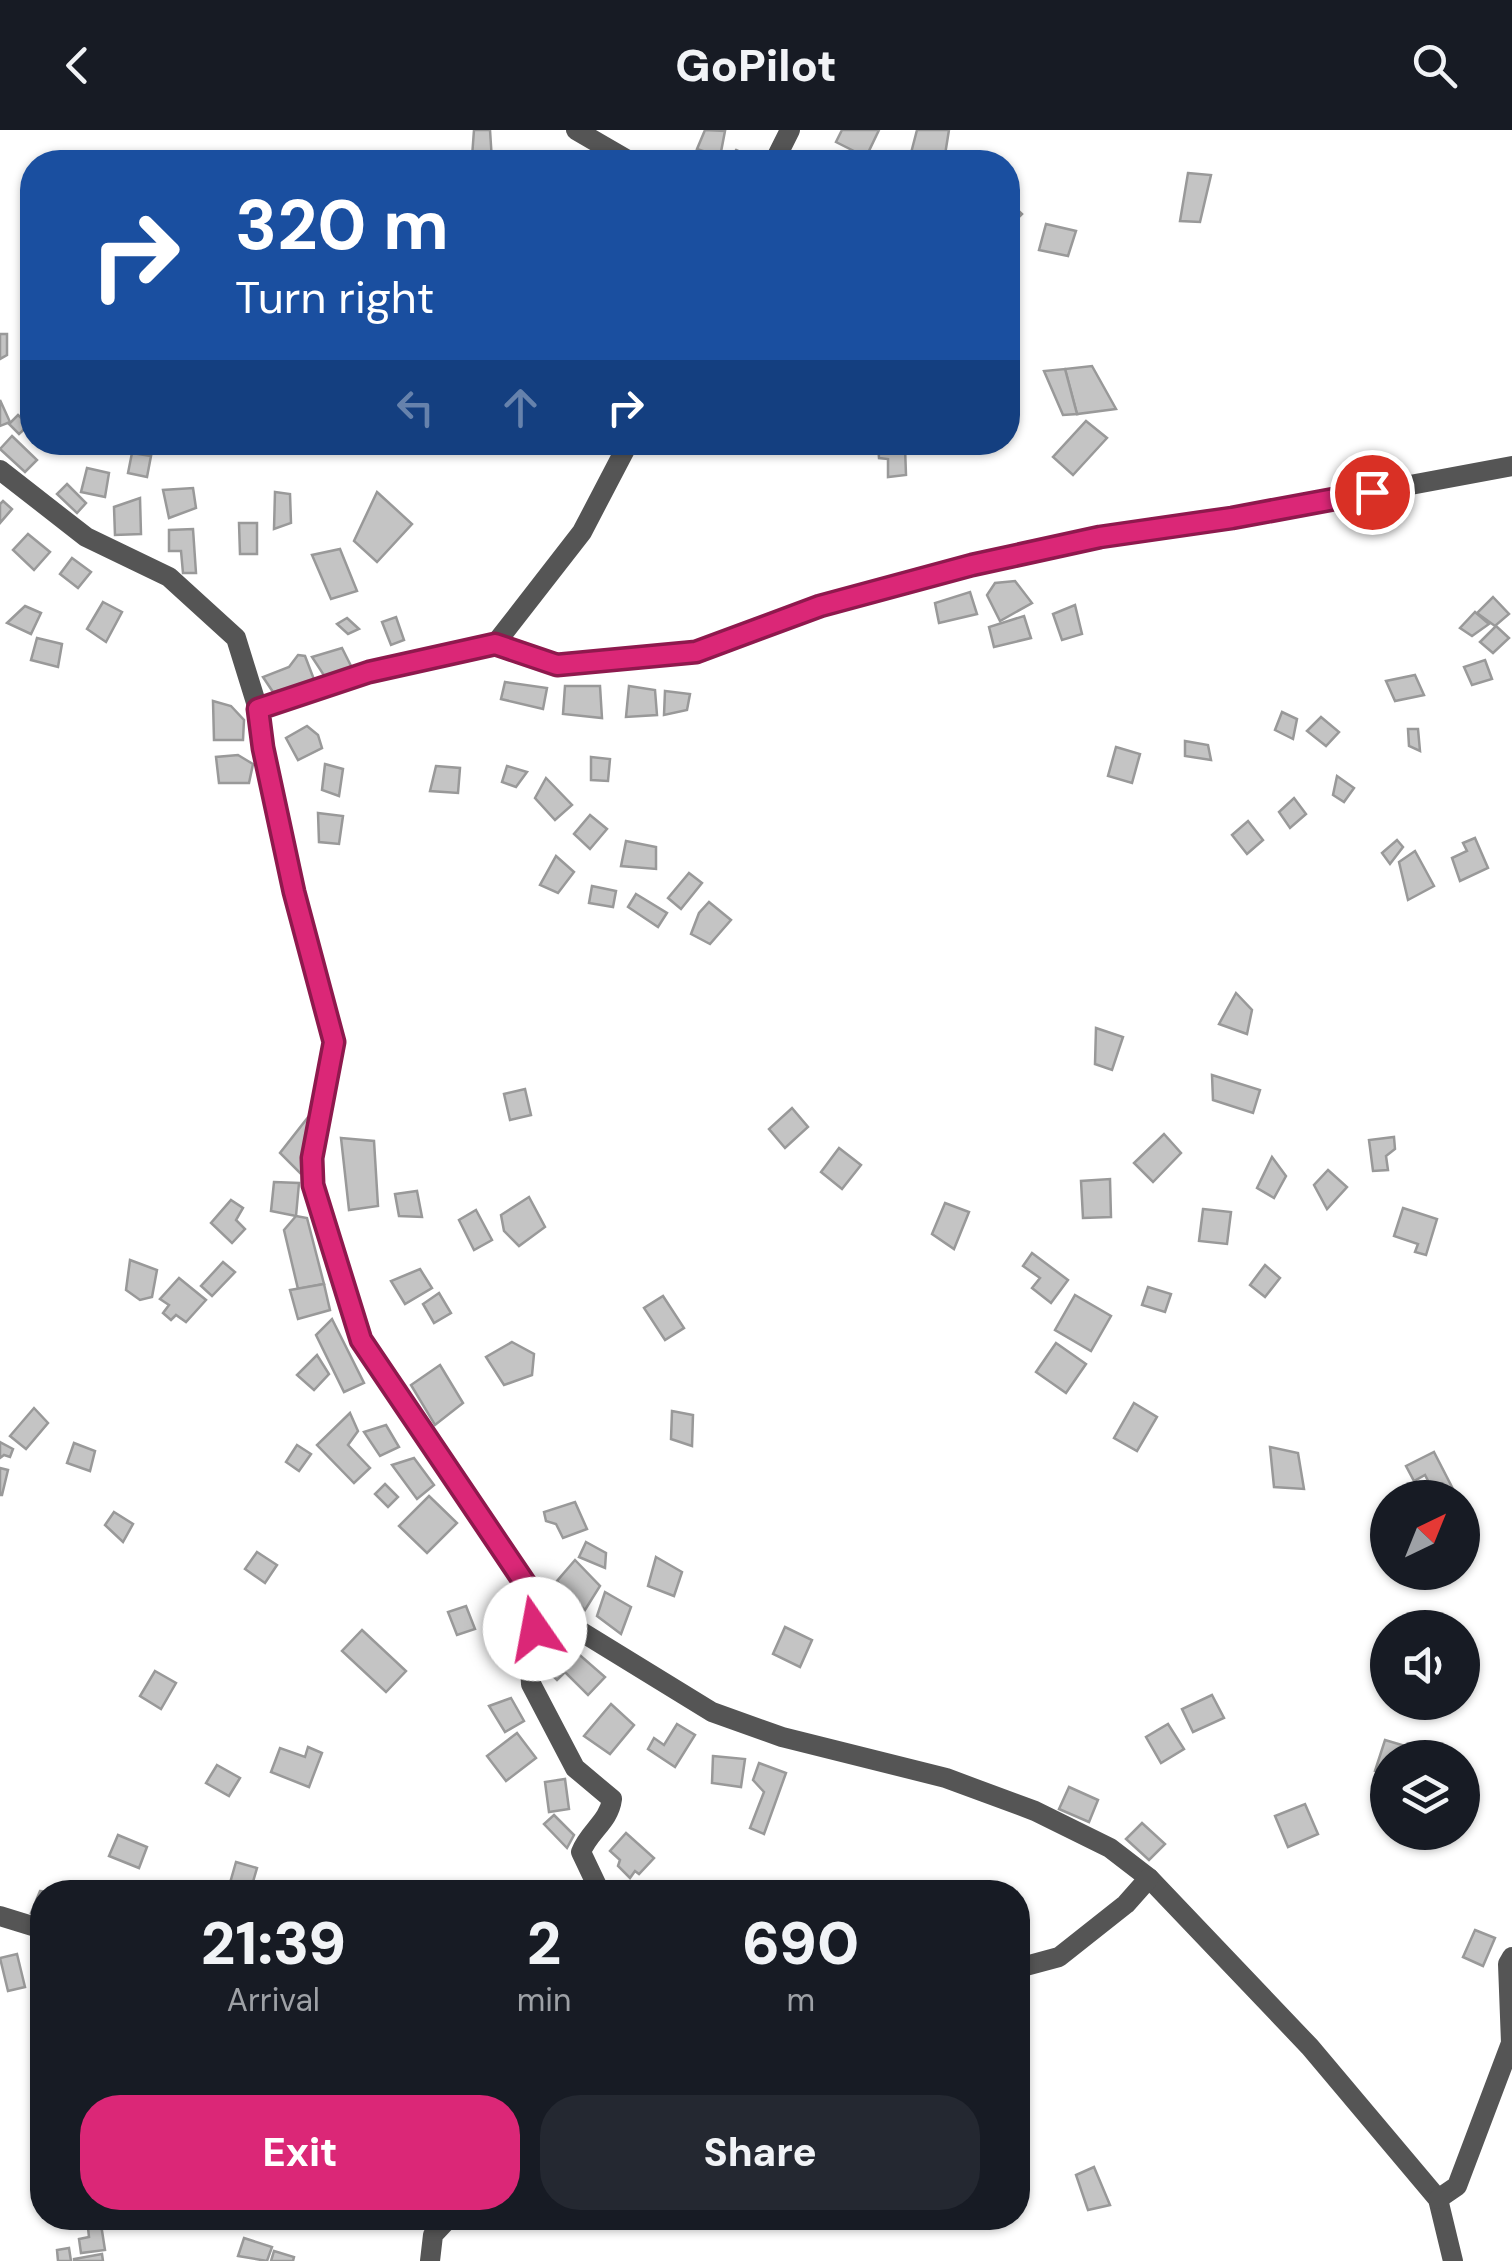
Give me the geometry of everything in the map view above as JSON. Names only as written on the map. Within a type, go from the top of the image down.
[{"type":"street","points":[[576,130],[610,150]]},
{"type":"street","points":[[495,644],[582,532],[622,455]]},
{"type":"street","points":[[258,709],[369,672],[495,644],[557,665],[696,652],[820,606],[972,565],[1100,537],[1232,518],[1512,466]]},
{"type":"street","points":[[0,470],[86,537],[168,577],[236,638],[258,709],[294,892],[334,1042],[312,1158],[313,1185],[355,1322],[361,1340],[541,1607],[712,1712],[782,1737],[946,1778],[1035,1811],[1110,1848],[1149,1878],[1310,2047],[1438,2199],[1453,2261]]},
{"type":"street","points":[[541,1607],[530,1651],[531,1684],[575,1768],[612,1799],[610,1814],[586,1840],[581,1852],[594,1880]]},
{"type":"street","points":[[1030,1965],[1059,1957],[1126,1904],[1149,1878]]},
{"type":"street","points":[[0,1916],[30,1925]]},
{"type":"street","points":[[1438,2199],[1457,2186],[1511,2043],[1508,1964],[1512,1957]]},
{"type":"street","points":[[430,2261],[433,2235],[438,2230]]},
{"type":"building","points":[[474,130],[490,130],[491,150],[473,150]]},
{"type":"building","points":[[705,130],[725,131],[721,150],[697,149]]},
{"type":"building","points":[[842,130],[879,130],[869,150],[852,150],[836,142]]},
{"type":"building","points":[[917,130],[949,130],[946,150],[912,150]]},
{"type":"building","points":[[1188,173],[1211,175],[1200,222],[1180,221]]},
{"type":"building","points":[[1046,224],[1076,231],[1068,256],[1039,250]]},
{"type":"building","points":[[0,334],[7,334],[7,355],[0,359]]},
{"type":"building","points":[[1092,366],[1116,409],[1077,414],[1065,369]]},
{"type":"building","points":[[1065,369],[1077,414],[1063,415],[1044,371]]},
{"type":"building","points":[[0,400],[10,422],[0,426]]},
{"type":"building","points":[[18,415],[20,433],[19,434],[9,424]]},
{"type":"building","points":[[1086,421],[1107,438],[1073,475],[1053,457]]},
{"type":"building","points":[[12,436],[20,444],[20,455],[32,455],[37,460],[25,472],[0,449]]},
{"type":"building","points":[[132,455],[151,456],[147,477],[128,473]]},
{"type":"building","points":[[879,455],[905,455],[906,475],[888,477],[888,459]]},
{"type":"building","points":[[87,468],[109,473],[105,497],[81,492]]},
{"type":"building","points":[[67,484],[86,503],[77,513],[57,494]]},
{"type":"building","points":[[193,488],[196,508],[169,518],[163,490]]},
{"type":"building","points":[[275,492],[290,494],[291,523],[274,529]]},
{"type":"building","points":[[377,492],[412,524],[377,562],[354,541]]},
{"type":"building","points":[[140,498],[141,534],[115,535],[114,507]]},
{"type":"building","points":[[3,501],[12,509],[0,523],[0,504]]},
{"type":"building","points":[[239,523],[257,523],[257,554],[240,554]]},
{"type":"building","points":[[193,529],[196,573],[183,573],[181,551],[169,551],[169,530]]},
{"type":"building","points":[[28,534],[50,552],[34,570],[13,550]]},
{"type":"building","points":[[340,549],[357,591],[331,599],[312,555]]},
{"type":"building","points":[[72,558],[91,572],[78,588],[60,574]]},
{"type":"building","points":[[1015,581],[1032,603],[1000,621],[987,595],[995,583]]},
{"type":"building","points":[[970,592],[977,614],[939,623],[935,603]]},
{"type":"building","points":[[1493,597],[1509,614],[1495,626],[1477,613]]},
{"type":"building","points":[[103,602],[122,612],[106,642],[87,629]]},
{"type":"building","points":[[1075,605],[1082,634],[1062,640],[1053,614]]},
{"type":"building","points":[[25,606],[41,613],[31,634],[7,623]]},
{"type":"building","points":[[1475,612],[1489,624],[1472,636],[1460,628]]},
{"type":"building","points":[[1024,616],[1031,638],[994,647],[989,627]]},
{"type":"building","points":[[396,617],[404,640],[391,645],[382,622]]},
{"type":"building","points":[[347,618],[359,629],[348,634],[337,624]]},
{"type":"building","points":[[1496,626],[1509,638],[1493,653],[1480,642]]},
{"type":"building","points":[[37,638],[62,644],[58,667],[31,660]]},
{"type":"building","points":[[342,648],[352,668],[327,680],[312,657]]},
{"type":"building","points":[[298,655],[305,656],[315,682],[273,692],[263,677],[289,667]]},
{"type":"building","points":[[1485,660],[1492,679],[1472,685],[1464,667]]},
{"type":"building","points":[[1415,675],[1424,695],[1395,701],[1386,681]]},
{"type":"building","points":[[505,682],[547,688],[543,709],[501,699]]},
{"type":"building","points":[[565,686],[600,686],[602,718],[563,714]]},
{"type":"building","points":[[629,686],[655,690],[657,715],[626,717]]},
{"type":"building","points":[[665,691],[690,694],[687,710],[664,715]]},
{"type":"building","points":[[213,701],[231,706],[244,720],[243,740],[214,740]]},
{"type":"building","points":[[1282,712],[1297,719],[1293,739],[1275,730]]},
{"type":"building","points":[[1321,717],[1339,732],[1326,746],[1307,731]]},
{"type":"building","points":[[307,726],[318,735],[322,748],[298,760],[286,738]]},
{"type":"building","points":[[1408,729],[1418,729],[1420,751],[1409,746]]},
{"type":"building","points":[[1185,741],[1208,745],[1211,760],[1185,756]]},
{"type":"building","points":[[1116,747],[1140,754],[1132,783],[1108,776]]},
{"type":"building","points":[[238,755],[253,764],[249,783],[219,783],[216,757]]},
{"type":"building","points":[[591,757],[610,759],[608,781],[591,780]]},
{"type":"building","points":[[325,764],[343,769],[339,796],[322,790]]},
{"type":"building","points":[[436,766],[460,768],[458,793],[430,791]]},
{"type":"building","points":[[507,766],[527,772],[516,787],[502,782]]},
{"type":"building","points":[[1337,776],[1354,788],[1344,802],[1333,795]]},
{"type":"building","points":[[546,778],[572,805],[555,820],[535,798]]},
{"type":"building","points":[[1294,798],[1306,814],[1290,828],[1279,812]]},
{"type":"building","points":[[318,813],[343,816],[339,844],[319,842]]},
{"type":"building","points":[[590,815],[607,829],[590,849],[574,834]]},
{"type":"building","points":[[1248,821],[1263,840],[1247,854],[1232,835]]},
{"type":"building","points":[[1475,838],[1488,868],[1460,881],[1452,858],[1467,851],[1463,843]]},
{"type":"building","points":[[1397,840],[1403,847],[1390,864],[1382,853]]},
{"type":"building","points":[[626,841],[656,847],[656,869],[621,866]]},
{"type":"building","points":[[1415,851],[1434,886],[1408,900],[1399,862]]},
{"type":"building","points":[[556,856],[574,872],[558,893],[540,885]]},
{"type":"building","points":[[689,873],[702,883],[681,909],[668,898]]},
{"type":"building","points":[[592,886],[616,891],[613,907],[589,903]]},
{"type":"building","points":[[636,894],[667,913],[658,927],[628,907]]},
{"type":"building","points":[[709,902],[731,920],[710,944],[691,934],[699,913]]},
{"type":"building","points":[[1236,993],[1252,1010],[1247,1034],[1219,1024]]},
{"type":"building","points":[[1096,1028],[1123,1037],[1112,1070],[1095,1064]]},
{"type":"building","points":[[1212,1075],[1260,1090],[1253,1113],[1213,1100]]},
{"type":"building","points":[[525,1089],[531,1115],[510,1120],[504,1094]]},
{"type":"building","points":[[792,1108],[808,1127],[785,1148],[769,1129]]},
{"type":"building","points":[[309,1116],[317,1125],[310,1162],[300,1173],[280,1153]]},
{"type":"building","points":[[1164,1134],[1181,1153],[1153,1182],[1134,1163]]},
{"type":"building","points":[[1394,1137],[1395,1149],[1386,1156],[1388,1170],[1373,1171],[1369,1140]]},
{"type":"building","points":[[341,1138],[374,1141],[378,1206],[349,1210]]},
{"type":"building","points":[[839,1148],[861,1165],[842,1189],[821,1172]]},
{"type":"building","points":[[1272,1157],[1286,1176],[1274,1198],[1257,1188]]},
{"type":"building","points":[[1328,1170],[1347,1187],[1327,1209],[1314,1185]]},
{"type":"building","points":[[1110,1179],[1111,1217],[1083,1218],[1081,1181]]},
{"type":"building","points":[[274,1182],[299,1183],[296,1216],[271,1211]]},
{"type":"building","points":[[417,1191],[422,1217],[399,1216],[395,1194]]},
{"type":"building","points":[[529,1197],[545,1227],[519,1246],[504,1231],[501,1215]]},
{"type":"building","points":[[231,1200],[243,1208],[236,1220],[245,1229],[232,1243],[211,1223]]},
{"type":"building","points":[[945,1203],[969,1212],[954,1249],[932,1234]]},
{"type":"building","points":[[1403,1208],[1437,1219],[1426,1255],[1415,1252],[1418,1244],[1394,1236]]},
{"type":"building","points":[[1203,1209],[1231,1212],[1227,1244],[1199,1241]]},
{"type":"building","points":[[476,1210],[492,1240],[474,1250],[459,1220]]},
{"type":"building","points":[[296,1216],[307,1218],[324,1284],[298,1289],[284,1230]]},
{"type":"building","points":[[1032,1253],[1068,1280],[1051,1303],[1032,1288],[1040,1278],[1023,1266]]},
{"type":"building","points":[[130,1260],[157,1270],[152,1297],[140,1300],[126,1290]]},
{"type":"building","points":[[223,1262],[235,1272],[212,1296],[201,1286]]},
{"type":"building","points":[[1265,1265],[1280,1278],[1265,1297],[1250,1285]]},
{"type":"building","points":[[420,1269],[432,1288],[405,1304],[391,1281]]},
{"type":"building","points":[[179,1278],[206,1300],[186,1322],[176,1315],[171,1320],[163,1313],[169,1305],[160,1299]]},
{"type":"building","points":[[324,1284],[330,1310],[298,1319],[290,1290]]},
{"type":"building","points":[[1148,1287],[1171,1294],[1165,1312],[1142,1305]]},
{"type":"building","points":[[439,1293],[451,1313],[434,1323],[423,1304]]},
{"type":"building","points":[[1075,1295],[1111,1316],[1091,1351],[1055,1330]]},
{"type":"building","points":[[663,1296],[684,1328],[665,1340],[644,1308]]},
{"type":"building","points":[[332,1319],[364,1383],[344,1392],[316,1335]]},
{"type":"building","points":[[512,1342],[534,1354],[532,1375],[504,1385],[486,1357]]},
{"type":"building","points":[[1056,1343],[1086,1364],[1066,1393],[1036,1372]]},
{"type":"building","points":[[317,1355],[329,1374],[314,1390],[297,1375]]},
{"type":"building","points":[[440,1365],[463,1403],[435,1425],[411,1385]]},
{"type":"building","points":[[1134,1403],[1157,1417],[1137,1451],[1114,1438]]},
{"type":"building","points":[[34,1408],[48,1423],[26,1449],[10,1436]]},
{"type":"building","points":[[672,1411],[693,1415],[692,1446],[671,1439]]},
{"type":"building","points":[[350,1413],[358,1431],[348,1445],[370,1468],[354,1483],[317,1445]]},
{"type":"building","points":[[386,1425],[399,1447],[380,1456],[364,1432]]},
{"type":"building","points":[[0,1442],[13,1449],[10,1457],[0,1458]]},
{"type":"building","points":[[74,1443],[95,1451],[90,1471],[67,1463]]},
{"type":"building","points":[[297,1445],[311,1454],[299,1471],[286,1462]]},
{"type":"building","points":[[1270,1447],[1298,1453],[1304,1489],[1274,1487]]},
{"type":"building","points":[[1434,1452],[1448,1480],[1428,1480],[1425,1475],[1413,1480],[1406,1466]]},
{"type":"building","points":[[414,1458],[434,1485],[417,1499],[392,1465]]},
{"type":"building","points":[[0,1468],[8,1470],[2,1495],[0,1495]]},
{"type":"building","points":[[385,1484],[398,1497],[388,1507],[375,1494]]},
{"type":"building","points":[[429,1496],[457,1523],[427,1553],[399,1526]]},
{"type":"building","points":[[575,1502],[587,1529],[563,1538],[556,1524],[546,1521],[544,1512]]},
{"type":"building","points":[[114,1512],[133,1524],[123,1542],[105,1525]]},
{"type":"building","points":[[586,1542],[606,1553],[605,1568],[579,1557]]},
{"type":"building","points":[[257,1552],[277,1565],[265,1583],[245,1569]]},
{"type":"building","points":[[656,1557],[682,1572],[674,1596],[648,1586]]},
{"type":"building","points":[[575,1560],[600,1586],[585,1610],[557,1581]]},
{"type":"building","points":[[605,1592],[631,1607],[621,1634],[597,1616]]},
{"type":"building","points":[[466,1606],[475,1629],[457,1635],[448,1612]]},
{"type":"building","points":[[785,1627],[812,1640],[800,1667],[773,1654]]},
{"type":"building","points":[[362,1630],[406,1671],[386,1692],[342,1651]]},
{"type":"building","points":[[567,1644],[605,1677],[588,1695],[565,1672],[557,1680],[543,1666]]},
{"type":"building","points":[[155,1671],[176,1683],[161,1709],[140,1696]]},
{"type":"building","points":[[1212,1695],[1224,1718],[1193,1732],[1182,1709]]},
{"type":"building","points":[[511,1698],[524,1721],[505,1732],[489,1706]]},
{"type":"building","points":[[611,1704],[634,1725],[610,1754],[584,1736]]},
{"type":"building","points":[[677,1724],[695,1735],[675,1767],[648,1749],[654,1738],[664,1745]]},
{"type":"building","points":[[1168,1724],[1184,1749],[1161,1763],[1146,1737]]},
{"type":"building","points":[[517,1733],[536,1758],[506,1781],[487,1756]]},
{"type":"building","points":[[308,1747],[322,1753],[309,1787],[271,1772],[280,1748],[305,1757]]},
{"type":"building","points":[[713,1756],[745,1759],[741,1787],[712,1783]]},
{"type":"building","points":[[759,1763],[786,1773],[764,1834],[750,1828],[764,1792],[753,1780]]},
{"type":"building","points":[[217,1765],[240,1778],[229,1796],[206,1783]]},
{"type":"building","points":[[565,1779],[569,1809],[549,1812],[545,1782]]},
{"type":"building","points":[[1069,1787],[1098,1800],[1089,1822],[1059,1809]]},
{"type":"building","points":[[1305,1804],[1318,1834],[1288,1847],[1275,1816]]},
{"type":"building","points":[[554,1815],[574,1835],[567,1848],[544,1824]]},
{"type":"building","points":[[1142,1823],[1165,1844],[1149,1860],[1126,1839]]},
{"type":"building","points":[[626,1833],[654,1858],[630,1878],[610,1851]]},
{"type":"building","points":[[118,1835],[147,1847],[139,1868],[109,1856]]},
{"type":"building","points":[[236,1862],[257,1868],[254,1880],[231,1880]]},
{"type":"building","points":[[1475,1930],[1495,1938],[1483,1966],[1463,1957]]},
{"type":"building","points":[[17,1954],[25,1987],[8,1991],[0,1958]]},
{"type":"building","points":[[1094,2167],[1110,2205],[1088,2210],[1076,2175]]},
{"type":"building","points":[[88,2230],[102,2230],[105,2250],[81,2253],[79,2239],[89,2237]]},
{"type":"building","points":[[244,2238],[272,2247],[267,2261],[238,2256]]},
{"type":"building","points":[[69,2248],[71,2261],[58,2261],[57,2250]]},
{"type":"building","points":[[274,2251],[294,2257],[293,2261],[271,2261]]},
{"type":"building","points":[[102,2254],[103,2261],[74,2261],[74,2259]]},
{"type":"route","points":[[535,1629],[541,1607],[361,1340],[313,1185],[312,1158],[334,1042],[294,892],[258,709],[369,672],[495,644],[557,665],[696,652],[820,606],[972,565],[1100,537],[1372,492]]}]
